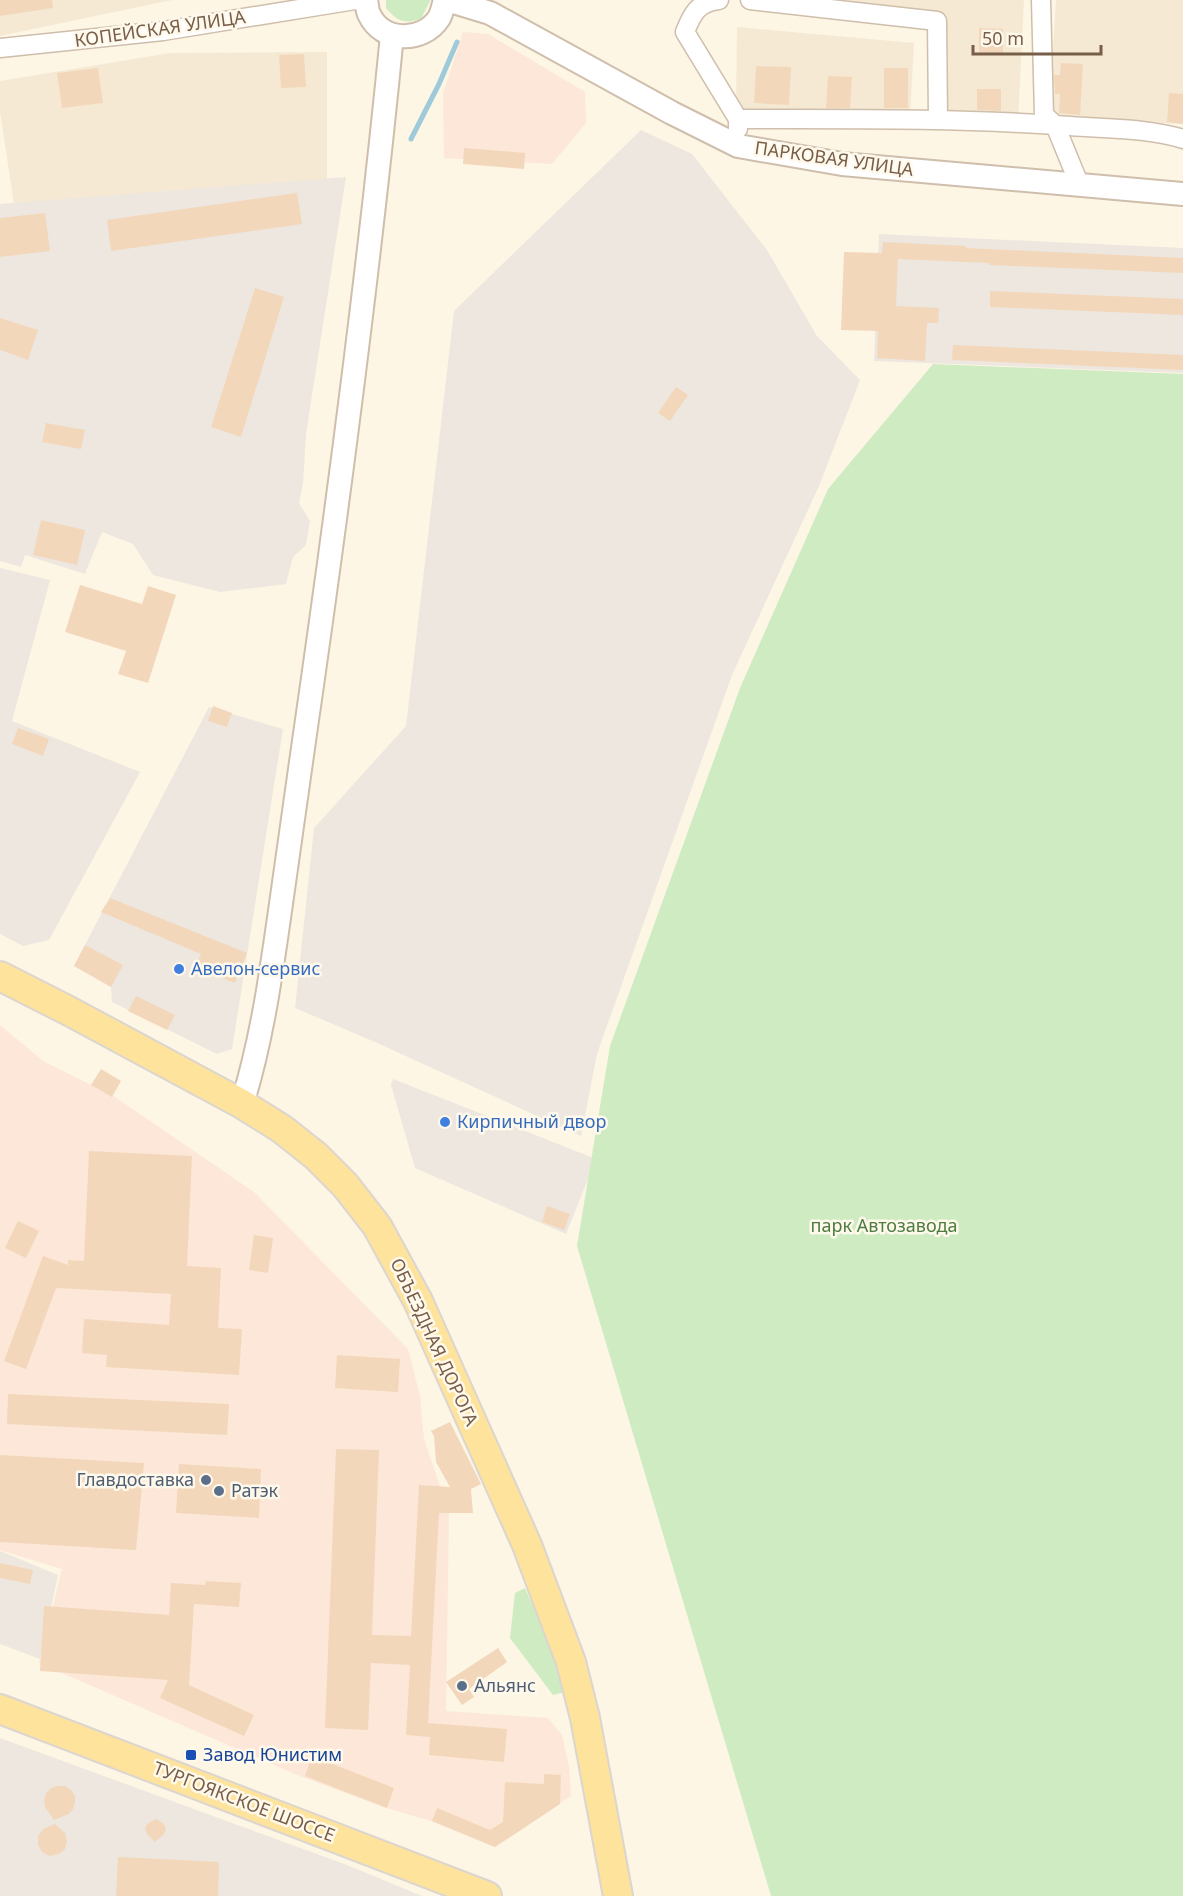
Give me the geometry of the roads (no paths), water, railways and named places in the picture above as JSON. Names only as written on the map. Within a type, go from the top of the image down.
[{"type":"main road","name":"ОБЪЕЗДНАЯ ДОРОГА","points":[[0,976],[242,1104],[304,1146],[345,1185],[377,1226],[418,1301],[527,1545],[571,1662],[585,1718],[618,1896]]},
{"type":"main road","name":"ТУРГОЯКСКОЕ ШОССЕ","points":[[0,1710],[487,1896]]},
{"type":"street","name":"КОПЕЙСКАЯ УЛИЦА","points":[[0,48],[163,31],[356,0]]},
{"type":"street","points":[[366,0],[369,14],[379,27],[392,35],[410,37],[428,31],[440,17],[446,0]]},
{"type":"street","name":"ПАРКОВАЯ УЛИЦА","points":[[446,0],[490,13],[672,113],[738,146],[842,164],[1183,194]]},
{"type":"street","points":[[719,0],[693,11],[685,32],[738,127],[938,119],[1168,134],[1183,139]]},
{"type":"street","points":[[750,0],[938,21],[938,119]]},
{"type":"street","points":[[1041,0],[1044,115],[1055,125],[1080,186]]},
{"type":"street","points":[[242,1104],[255,1063],[266,1011],[310,700],[339,490],[384,124],[392,35]]},
{"type":"waterway","points":[[411,139],[457,42]]},
{"type":"place","name":"Авелон-сервис","points":[[179,969]]},
{"type":"place","name":"Кирпичный двор","points":[[445,1122]]},
{"type":"place","name":"Главдоставка","points":[[206,1480]]},
{"type":"place","name":"Ратэк","points":[[219,1491]]},
{"type":"place","name":"Альянс","points":[[462,1686]]},
{"type":"place","name":"Завод Юнистим","points":[[191,1755]]},
{"type":"park label","name":"парк Автозавода","points":[[884,1226]]}]
